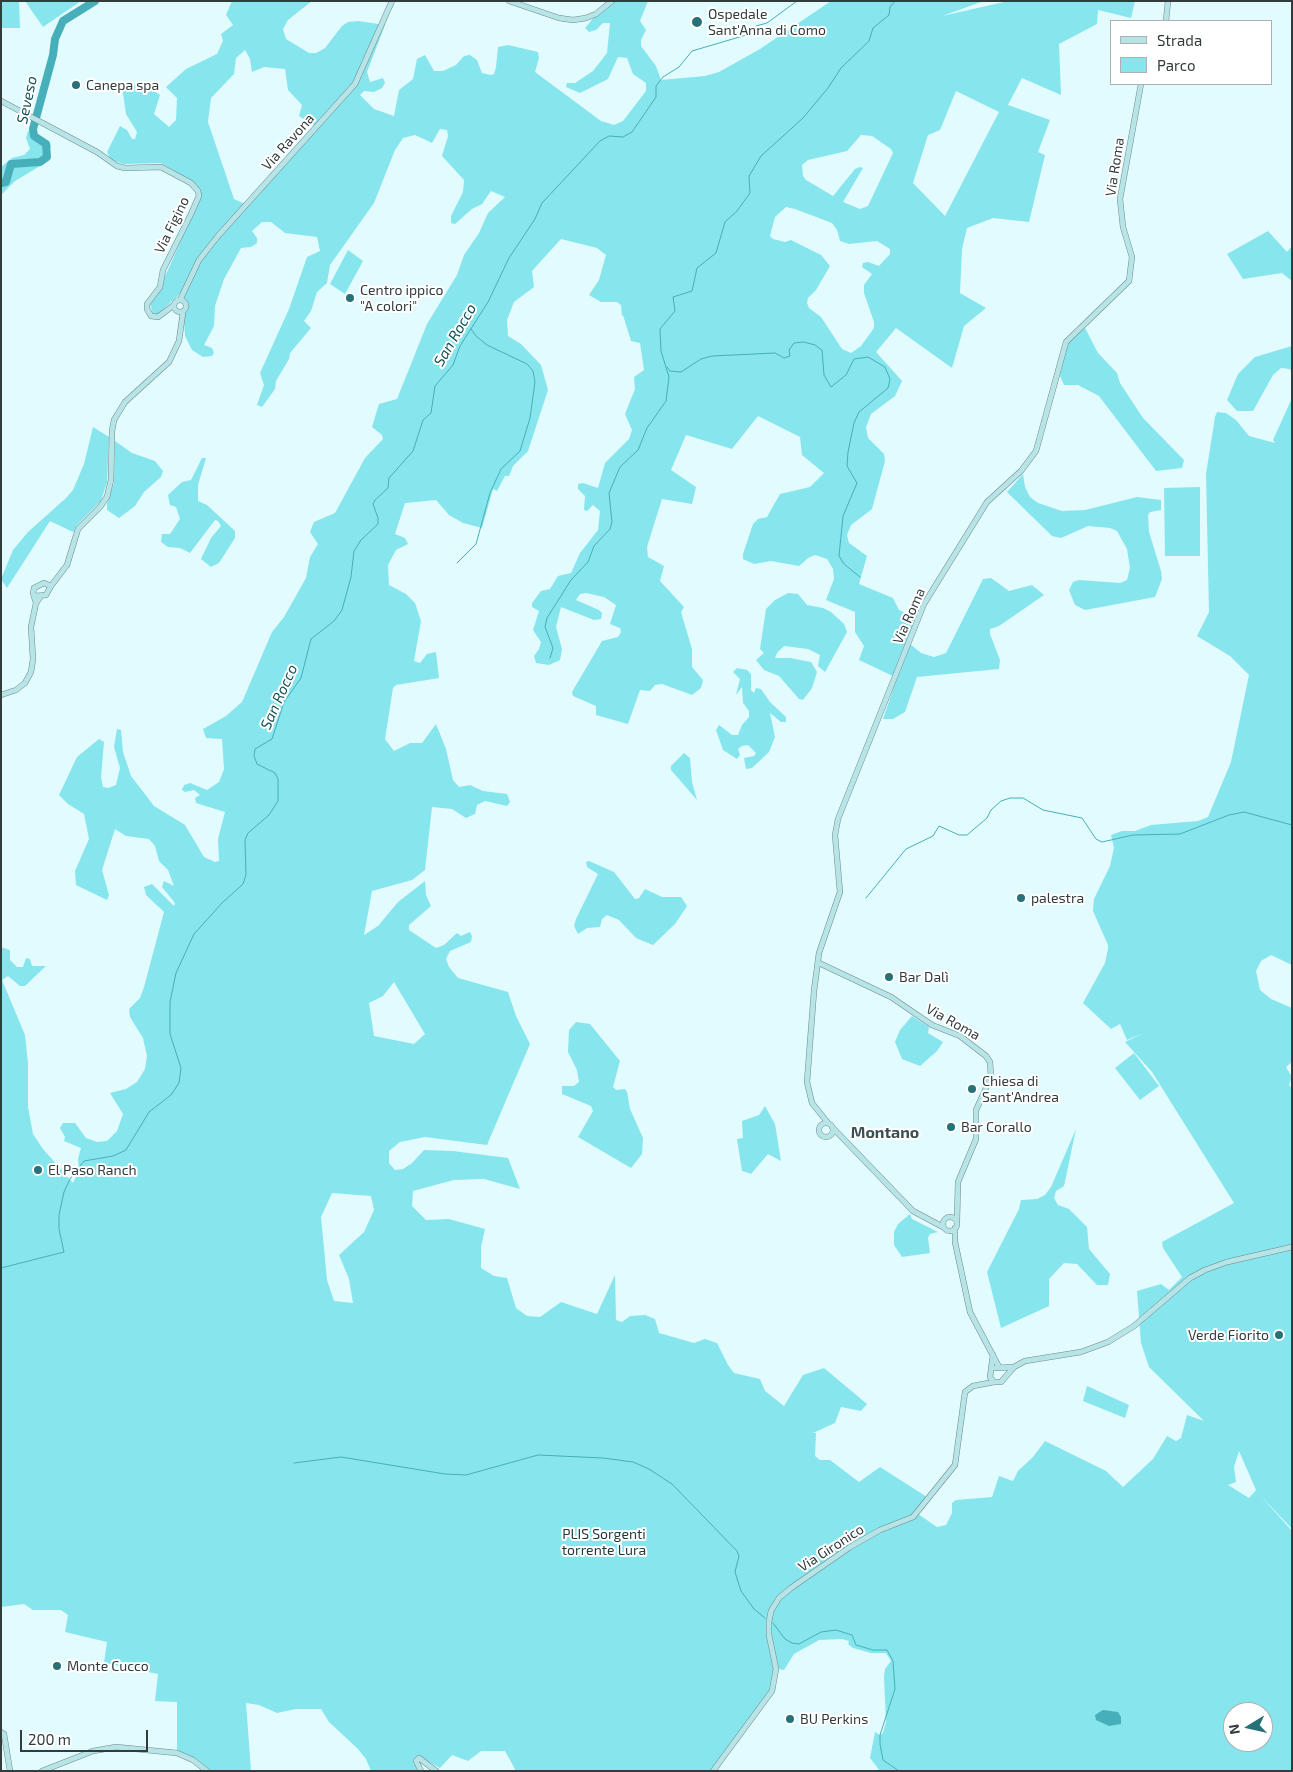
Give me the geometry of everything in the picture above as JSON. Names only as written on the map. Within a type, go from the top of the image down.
[{"type":"street","name":"Via Ravona","points":[[183,312],[182,300],[199,260],[218,236],[355,84],[392,1]]},
{"type":"street","points":[[509,1],[559,18],[573,20],[596,14],[612,1]]},
{"type":"street","points":[[1166,20],[1168,1]]},
{"type":"street","name":"Via Roma","points":[[957,1208],[958,1182],[976,1139],[977,1106],[992,1072],[986,1056],[966,1039],[927,1022],[891,997],[819,964],[822,944],[840,892],[836,836],[838,819],[918,616],[987,502],[1021,470],[1036,451],[1066,342],[1129,281],[1132,257],[1124,231],[1120,199],[1141,85]]},
{"type":"street","name":"Via Figino","points":[[1,101],[26,116],[97,152],[117,166],[125,168],[161,166],[191,183],[198,191],[199,196],[163,270],[160,286],[147,304],[149,313],[153,317],[161,316],[168,311],[183,312]]},
{"type":"street","points":[[168,311],[182,300]]},
{"type":"street","points":[[174,305],[180,327]]},
{"type":"street","points":[[48,584],[49,592],[38,596],[32,594],[34,588],[48,584],[58,577],[67,565],[78,529],[100,507],[110,490],[114,420],[125,402],[163,368],[174,353],[183,312]]},
{"type":"street","points":[[1,695],[16,690],[25,683],[31,672],[33,659],[31,627],[38,596]]},
{"type":"street","points":[[819,964],[814,991],[808,1082],[810,1098],[818,1112],[842,1139],[913,1211],[945,1228],[955,1228]]},
{"type":"street","points":[[818,1112],[821,1135],[830,1135],[842,1139]]},
{"type":"street","points":[[819,1127],[830,1125]]},
{"type":"street","points":[[830,1125],[830,1135]]},
{"type":"street","points":[[955,1242],[945,1228],[943,1221],[957,1208]]},
{"type":"street","points":[[957,1208],[955,1242],[970,1312],[1005,1376]]},
{"type":"street","points":[[932,1221],[947,1217],[956,1221]]},
{"type":"street","points":[[991,1372],[1000,1368],[1014,1367],[1025,1361],[1099,1346],[1134,1326],[1198,1273],[1226,1262],[1292,1247]]},
{"type":"street","points":[[993,1355],[991,1372],[994,1382]]},
{"type":"street","name":"Via Gironico","points":[[713,1771],[772,1690],[776,1669],[770,1635],[772,1610],[790,1588],[865,1538],[909,1520],[920,1510],[955,1465],[964,1396],[969,1387],[1001,1382],[1014,1367]]},
{"type":"street","name":"Via Gironico","points":[[982,1384],[991,1372]]},
{"type":"street","points":[[1,1732],[4,1734],[10,1771]]},
{"type":"street","points":[[42,1771],[93,1751],[116,1747],[177,1753],[194,1760],[207,1771]]},
{"type":"street","points":[[421,1771],[416,1761],[419,1758],[436,1771]]},
{"type":"green space","points":[[1,1],[19,1],[20,28],[1,28]]},
{"type":"green space","points":[[25,1],[81,1],[43,27]]},
{"type":"green space","name":"PLIS Sorgenti torrente Lura","points":[[232,1],[312,1],[288,20],[283,29],[286,39],[309,53],[316,53],[325,48],[342,26],[348,22],[358,21],[385,25],[367,72],[370,82],[383,78],[385,83],[382,88],[374,92],[364,91],[360,95],[374,109],[394,116],[399,90],[413,79],[417,59],[425,55],[434,71],[443,71],[456,65],[464,56],[470,55],[477,60],[482,73],[491,75],[494,74],[496,67],[498,47],[508,45],[538,52],[539,58],[535,72],[601,121],[614,125],[623,121],[646,91],[646,83],[633,74],[627,58],[618,57],[608,79],[580,93],[566,87],[567,83],[575,83],[593,71],[607,53],[610,23],[603,23],[596,30],[589,32],[585,28],[596,15],[614,1],[648,1],[640,21],[646,30],[641,40],[641,46],[656,66],[661,80],[705,76],[719,72],[760,49],[831,1],[984,1],[942,16],[1004,2],[1135,1],[1131,18],[1098,10],[1097,24],[1059,44],[1061,95],[1022,78],[1008,105],[1050,120],[1038,152],[1045,155],[1029,222],[993,218],[967,228],[962,249],[960,293],[986,308],[964,326],[952,368],[896,328],[876,352],[902,381],[895,396],[871,414],[866,427],[868,438],[884,454],[885,461],[872,509],[851,525],[847,535],[849,543],[867,556],[859,584],[893,598],[899,610],[918,618],[910,644],[921,653],[934,657],[946,653],[983,579],[991,578],[1009,591],[1032,585],[1044,595],[999,626],[990,629],[990,634],[1000,660],[999,669],[917,677],[905,712],[893,719],[883,719],[897,678],[859,660],[864,646],[855,632],[855,612],[826,600],[834,579],[833,569],[827,559],[815,555],[799,566],[771,561],[754,564],[743,559],[753,524],[758,519],[767,517],[780,494],[810,487],[824,473],[802,455],[800,437],[758,416],[732,449],[686,435],[671,470],[696,487],[692,504],[662,499],[647,547],[648,557],[664,566],[660,581],[684,607],[681,612],[692,649],[692,667],[703,680],[701,688],[692,695],[662,684],[655,685],[650,691],[640,690],[628,724],[596,715],[596,706],[573,696],[572,692],[602,641],[618,637],[621,632],[620,628],[610,624],[616,605],[604,597],[586,593],[580,594],[576,600],[599,610],[602,613],[601,619],[594,620],[561,607],[556,627],[562,649],[560,660],[549,665],[536,663],[534,656],[541,642],[533,630],[539,611],[532,607],[532,603],[541,591],[550,589],[558,576],[571,573],[580,553],[598,530],[600,511],[593,505],[587,511],[584,510],[585,496],[578,489],[578,484],[583,483],[598,488],[605,463],[629,439],[632,430],[625,414],[635,389],[634,377],[644,370],[640,343],[631,341],[623,315],[622,317],[621,305],[617,302],[601,302],[589,295],[599,280],[606,255],[597,248],[561,239],[532,271],[534,287],[514,302],[507,320],[508,336],[521,344],[541,365],[548,390],[528,451],[513,466],[509,476],[505,476],[497,491],[493,489],[482,528],[463,523],[449,515],[436,500],[405,503],[395,534],[405,538],[408,544],[396,550],[388,565],[389,585],[406,594],[415,603],[421,621],[414,661],[420,663],[427,654],[436,652],[439,678],[396,685],[393,688],[385,739],[394,751],[410,743],[422,743],[436,724],[446,749],[453,780],[459,787],[470,785],[483,791],[507,794],[510,802],[507,806],[485,801],[477,805],[475,814],[466,818],[452,809],[432,807],[425,870],[412,880],[372,891],[364,935],[378,926],[398,902],[425,881],[426,895],[431,906],[409,925],[409,930],[436,948],[444,945],[457,933],[461,936],[470,932],[472,936],[471,942],[450,951],[446,959],[449,967],[458,978],[508,992],[516,1016],[530,1044],[487,1145],[425,1137],[400,1142],[389,1151],[389,1163],[395,1170],[403,1169],[412,1163],[424,1150],[453,1151],[508,1158],[520,1189],[484,1179],[454,1180],[413,1191],[412,1206],[426,1220],[449,1219],[485,1229],[481,1247],[481,1268],[494,1276],[507,1278],[516,1308],[527,1316],[540,1317],[561,1302],[597,1314],[615,1275],[616,1320],[622,1322],[630,1316],[645,1315],[655,1319],[659,1333],[694,1343],[705,1339],[717,1343],[734,1373],[760,1379],[765,1391],[784,1406],[803,1375],[824,1368],[867,1404],[861,1411],[841,1407],[835,1423],[813,1433],[816,1433],[815,1456],[820,1460],[830,1460],[859,1482],[880,1467],[927,1497],[918,1514],[937,1527],[946,1525],[952,1513],[952,1503],[956,1500],[992,1497],[999,1476],[1013,1481],[1018,1471],[1033,1457],[1045,1441],[1106,1471],[1123,1487],[1153,1459],[1167,1436],[1176,1441],[1181,1438],[1187,1415],[1204,1421],[1149,1367],[1141,1343],[1137,1291],[1161,1284],[1169,1290],[1182,1277],[1163,1248],[1162,1242],[1234,1203],[1152,1072],[1125,1042],[1144,1033],[1127,1040],[1120,1024],[1111,1029],[1083,1003],[1105,963],[1108,949],[1093,911],[1094,899],[1110,866],[1114,848],[1111,835],[1122,831],[1135,831],[1151,825],[1198,821],[1208,817],[1231,762],[1249,675],[1230,656],[1197,636],[1209,612],[1206,474],[1215,417],[1217,412],[1226,413],[1236,420],[1249,436],[1275,443],[1273,440],[1292,398],[1292,965],[1271,955],[1261,961],[1256,971],[1260,990],[1271,999],[1292,1008],[1292,1062],[1286,1067],[1292,1077],[1289,1085],[1292,1088],[1292,1529],[1259,1494],[1292,1531],[1292,1771],[880,1771],[870,1758],[875,1732],[880,1735],[883,1733],[886,1722],[884,1677],[885,1669],[891,1661],[886,1653],[871,1653],[853,1648],[848,1644],[849,1641],[842,1639],[819,1640],[794,1654],[784,1670],[779,1669],[778,1665],[774,1666],[769,1693],[712,1771],[516,1771],[505,1751],[481,1751],[468,1761],[452,1755],[440,1768],[418,1756],[413,1760],[418,1771],[371,1771],[366,1759],[358,1749],[329,1722],[321,1709],[296,1709],[277,1713],[259,1705],[246,1703],[251,1771],[207,1771],[177,1752],[177,1702],[155,1701],[158,1674],[104,1663],[107,1642],[65,1632],[68,1615],[61,1610],[33,1610],[24,1604],[1,1607],[1,947],[10,950],[10,960],[17,967],[23,967],[26,958],[30,959],[32,966],[46,966],[25,986],[20,986],[8,976],[2,980],[25,1035],[28,1064],[28,1107],[33,1134],[43,1149],[73,1183],[79,1170],[78,1159],[81,1148],[64,1141],[65,1137],[60,1128],[63,1123],[75,1123],[86,1138],[97,1142],[107,1141],[117,1131],[123,1114],[110,1093],[126,1089],[137,1082],[145,1069],[147,1056],[143,1038],[130,1017],[129,1009],[140,998],[144,987],[164,912],[146,895],[144,887],[152,884],[174,906],[175,903],[162,887],[164,881],[174,886],[168,870],[159,861],[155,846],[149,839],[126,836],[115,829],[102,870],[109,895],[107,900],[76,885],[75,871],[89,839],[84,814],[68,804],[59,795],[77,757],[99,739],[104,742],[101,777],[103,787],[108,788],[116,785],[120,768],[114,747],[117,729],[121,730],[123,752],[131,776],[154,806],[185,825],[204,857],[215,862],[219,861],[218,839],[225,812],[196,803],[195,798],[200,795],[194,790],[185,792],[182,790],[184,785],[190,783],[207,790],[219,782],[224,769],[222,739],[206,738],[203,729],[226,716],[242,702],[272,632],[284,617],[306,578],[310,557],[318,544],[310,532],[314,522],[335,513],[365,458],[383,439],[382,435],[372,427],[379,404],[397,399],[427,324],[457,275],[464,255],[479,233],[488,213],[505,197],[491,191],[482,204],[472,209],[455,224],[451,223],[451,216],[463,192],[464,180],[442,156],[448,136],[447,130],[440,129],[432,143],[415,135],[403,138],[395,150],[374,203],[330,265],[327,283],[317,292],[311,311],[304,321],[311,328],[290,353],[289,359],[276,381],[275,389],[262,407],[257,405],[264,385],[260,373],[289,309],[307,257],[320,251],[317,237],[285,233],[271,222],[262,222],[252,231],[257,238],[257,243],[251,247],[241,248],[224,279],[215,306],[214,326],[204,345],[212,348],[214,353],[212,356],[203,357],[192,350],[185,336],[182,292],[158,314],[153,314],[150,304],[167,272],[201,195],[193,182],[161,163],[124,164],[111,160],[107,152],[120,126],[127,130],[132,139],[135,139],[137,132],[126,114],[122,86],[142,83],[160,95],[154,114],[169,127],[176,120],[177,98],[166,87],[186,69],[217,54],[223,41],[221,34],[233,25],[226,15]],"holes":[[[245,50],[250,59],[252,72],[264,67],[285,69],[288,90],[302,105],[299,116],[314,126],[245,204],[234,199],[208,122],[211,98],[234,74],[236,58]],[[956,91],[999,112],[945,216],[913,183],[928,135],[940,130]],[[861,135],[872,136],[891,149],[893,153],[868,206],[860,209],[843,202],[863,168],[855,169],[833,196],[806,180],[803,176],[802,165],[808,160],[847,151]],[[786,207],[795,209],[832,223],[837,230],[840,241],[849,244],[877,241],[890,249],[890,254],[879,266],[868,262],[863,263],[862,267],[872,274],[864,285],[864,293],[874,322],[874,328],[861,346],[851,353],[842,349],[821,317],[809,308],[807,303],[808,298],[816,290],[830,266],[821,255],[791,240],[785,242],[773,239],[770,236],[775,217]],[[394,982],[425,1034],[414,1044],[374,1036],[369,1003],[383,996]],[[332,1193],[371,1196],[374,1210],[364,1232],[339,1255],[349,1279],[353,1303],[334,1301],[327,1280],[321,1217]],[[1239,1451],[1256,1490],[1249,1498],[1228,1485],[1236,1482],[1234,1467]]]},
{"type":"green space","points":[[28,131],[35,132],[50,142],[51,147],[45,163],[15,181],[1,195],[1,167],[12,158],[24,155],[30,149],[26,138]]},
{"type":"green space","points":[[1268,231],[1287,252],[1292,246],[1292,281],[1282,273],[1243,279],[1227,254]]},
{"type":"green space","points":[[348,250],[363,261],[345,294],[330,284]]},
{"type":"green space","points":[[1085,328],[1098,353],[1117,373],[1120,383],[1143,418],[1184,460],[1182,468],[1156,471],[1099,396],[1078,385],[1064,385],[1060,376],[1067,343]]},
{"type":"green space","points":[[1292,346],[1292,374],[1290,369],[1281,368],[1273,375],[1253,411],[1237,411],[1227,400],[1238,374],[1255,357]]},
{"type":"green space","points":[[93,427],[109,437],[107,482],[101,501],[77,525],[73,532],[50,521],[7,588],[1,579],[13,550],[28,532],[73,490],[84,464]]},
{"type":"green space","points":[[115,441],[132,453],[155,461],[163,471],[161,477],[144,492],[135,506],[119,518],[107,510],[107,504],[114,483]]},
{"type":"green space","points":[[202,458],[206,458],[198,485],[198,501],[207,505],[235,531],[235,538],[219,563],[211,567],[201,559],[211,538],[221,526],[218,521],[215,520],[190,553],[180,548],[168,547],[161,542],[162,534],[170,534],[180,519],[176,507],[170,505],[168,495],[182,482],[191,480]]},
{"type":"green space","points":[[1023,474],[1025,487],[1030,497],[1038,503],[1062,511],[1085,510],[1137,497],[1161,500],[1161,510],[1150,512],[1148,515],[1149,532],[1162,579],[1155,597],[1085,610],[1075,605],[1069,590],[1073,582],[1079,580],[1120,583],[1127,580],[1130,568],[1127,549],[1117,531],[1110,528],[1088,526],[1061,538],[1052,536],[1007,492]]},
{"type":"green space","points":[[1200,487],[1200,556],[1165,556],[1164,488]]},
{"type":"green space","points":[[788,593],[798,594],[807,605],[823,608],[831,612],[844,624],[847,632],[825,672],[818,666],[820,655],[808,649],[784,646],[777,653],[775,658],[790,658],[811,662],[817,672],[812,688],[803,700],[799,699],[779,676],[764,670],[756,660],[764,653],[760,649],[766,609],[775,600]]},
{"type":"green space","points":[[737,668],[747,670],[751,674],[751,690],[754,693],[756,688],[761,689],[770,702],[786,717],[786,722],[781,722],[770,713],[775,737],[769,752],[752,768],[746,769],[744,758],[754,756],[756,753],[748,745],[742,746],[738,749],[740,755],[737,759],[723,750],[716,730],[719,725],[732,735],[738,735],[742,725],[749,717],[749,711],[743,703],[742,687],[736,695],[740,679],[733,672]]},
{"type":"green space","points":[[684,753],[690,758],[692,782],[697,800],[671,770],[671,766]]},
{"type":"green space","points":[[589,861],[614,872],[635,899],[639,898],[645,889],[662,897],[681,897],[687,906],[675,924],[653,945],[636,938],[619,920],[607,915],[602,919],[600,927],[587,928],[578,934],[574,926],[576,919],[598,874],[587,867],[586,862]]},
{"type":"green space","points":[[912,1016],[929,1027],[928,1033],[943,1042],[937,1051],[920,1066],[902,1059],[895,1042],[900,1030]]},
{"type":"green space","points":[[576,1022],[590,1024],[620,1061],[613,1087],[616,1090],[625,1089],[627,1092],[630,1109],[643,1138],[642,1154],[631,1168],[578,1137],[593,1111],[591,1106],[562,1094],[562,1086],[574,1086],[579,1082],[577,1070],[568,1052],[569,1030]]},
{"type":"green space","points":[[1134,1053],[1159,1086],[1140,1100],[1115,1068]]},
{"type":"green space","points":[[765,1106],[775,1124],[781,1161],[768,1154],[751,1174],[742,1171],[737,1139],[743,1138],[742,1121],[759,1115]]},
{"type":"green space","points":[[1076,1129],[1064,1186],[1056,1191],[1054,1198],[1058,1205],[1069,1209],[1087,1227],[1089,1249],[1110,1274],[1108,1285],[1097,1285],[1077,1264],[1064,1263],[1049,1279],[1049,1306],[1001,1328],[987,1272],[1019,1209],[1021,1200],[1037,1199],[1045,1195],[1051,1187]]},
{"type":"green space","points":[[910,1214],[912,1219],[938,1232],[930,1234],[928,1238],[930,1253],[902,1257],[894,1245],[894,1232],[898,1224]]},
{"type":"green space","points":[[1087,1386],[1129,1405],[1125,1418],[1083,1401]]},
{"type":"shaded area","points":[[1103,1710],[1118,1712],[1121,1717],[1121,1724],[1109,1726],[1096,1720],[1095,1715]]},
{"type":"waterway","name":"Seveso","points":[[1,183],[6,182],[11,164],[40,162],[47,157],[46,144],[34,136],[33,129],[53,55],[55,39],[63,21],[95,1]]},
{"type":"waterway","name":"San Rocco","points":[[1,1268],[64,1252],[59,1229],[59,1215],[64,1192],[70,1179],[84,1161],[113,1156],[126,1150],[149,1112],[171,1095],[179,1083],[181,1068],[170,1034],[170,1002],[176,973],[194,934],[222,903],[243,884],[246,875],[245,840],[248,833],[269,815],[278,801],[278,779],[275,773],[257,764],[254,756],[255,749],[272,739],[284,702],[301,678],[311,639],[334,621],[342,610],[351,577],[354,551],[361,540],[378,524],[373,504],[388,488],[389,478],[413,451],[423,420],[431,413],[435,386],[453,365],[460,346],[488,302],[509,258],[535,219],[542,203],[600,141],[609,136],[623,137],[632,132],[656,97],[656,86],[663,77],[679,67],[692,51],[753,33],[756,26],[767,23],[797,1]]},
{"type":"waterway","points":[[550,658],[553,648],[545,627],[547,618],[571,580],[588,562],[594,546],[610,529],[612,522],[609,493],[620,467],[638,450],[647,428],[666,401],[669,377],[661,351],[660,329],[675,311],[673,297],[692,291],[697,268],[716,253],[725,222],[737,211],[750,193],[749,176],[761,156],[803,118],[828,88],[841,68],[869,41],[873,28],[889,15],[890,7],[895,1]]},
{"type":"waterway","points":[[457,563],[476,544],[490,493],[501,469],[520,451],[530,418],[535,382],[533,371],[527,364],[487,345],[471,329]]},
{"type":"waterway","points":[[667,367],[670,371],[681,372],[701,359],[712,356],[775,353],[784,358],[790,356],[789,350],[794,343],[804,342],[815,345],[822,350],[824,375],[831,387],[846,375],[854,359],[868,357],[885,367],[890,379],[888,388],[859,412],[854,423],[848,452],[847,466],[857,483],[843,516],[839,556],[844,564],[860,577]]},
{"type":"waterway","points":[[866,898],[906,849],[933,836],[939,826],[959,835],[967,835],[987,818],[991,810],[1001,801],[1010,798],[1023,798],[1043,810],[1082,818],[1096,839],[1102,842],[1133,835],[1180,834],[1229,815],[1244,812],[1292,825]]},
{"type":"waterway","points":[[294,1463],[341,1457],[445,1474],[466,1475],[538,1455],[603,1458],[633,1462],[649,1469],[672,1484],[737,1551],[739,1556],[735,1572],[741,1591],[754,1609],[765,1618]]},
{"type":"waterway","points":[[773,1623],[785,1639],[792,1643],[799,1644],[821,1632],[836,1630],[852,1635],[856,1645],[873,1650],[887,1650],[893,1661],[895,1689],[880,1735],[880,1744],[883,1760],[899,1771]]},
{"type":"place","name":"Ospedale Sant'Anna di Como","points":[[697,22]]},
{"type":"place","name":"Canepa spa","points":[[76,85]]},
{"type":"place","name":"Centro ippico \"A colori\"","points":[[350,298]]},
{"type":"place","name":"palestra","points":[[1021,898]]},
{"type":"place","name":"Bar Dalì","points":[[889,977]]},
{"type":"place","name":"Chiesa di Sant'Andrea","points":[[972,1089]]},
{"type":"place","name":"Bar Corallo","points":[[951,1127]]},
{"type":"place","name":"El Paso Ranch","points":[[38,1170]]},
{"type":"place","name":"Verde Fiorito","points":[[1279,1335]]},
{"type":"place","name":"Monte Cucco","points":[[57,1666]]},
{"type":"place","name":"BU Perkins","points":[[790,1719]]},
{"type":"district","name":"Montano","points":[[885,1133]]}]
